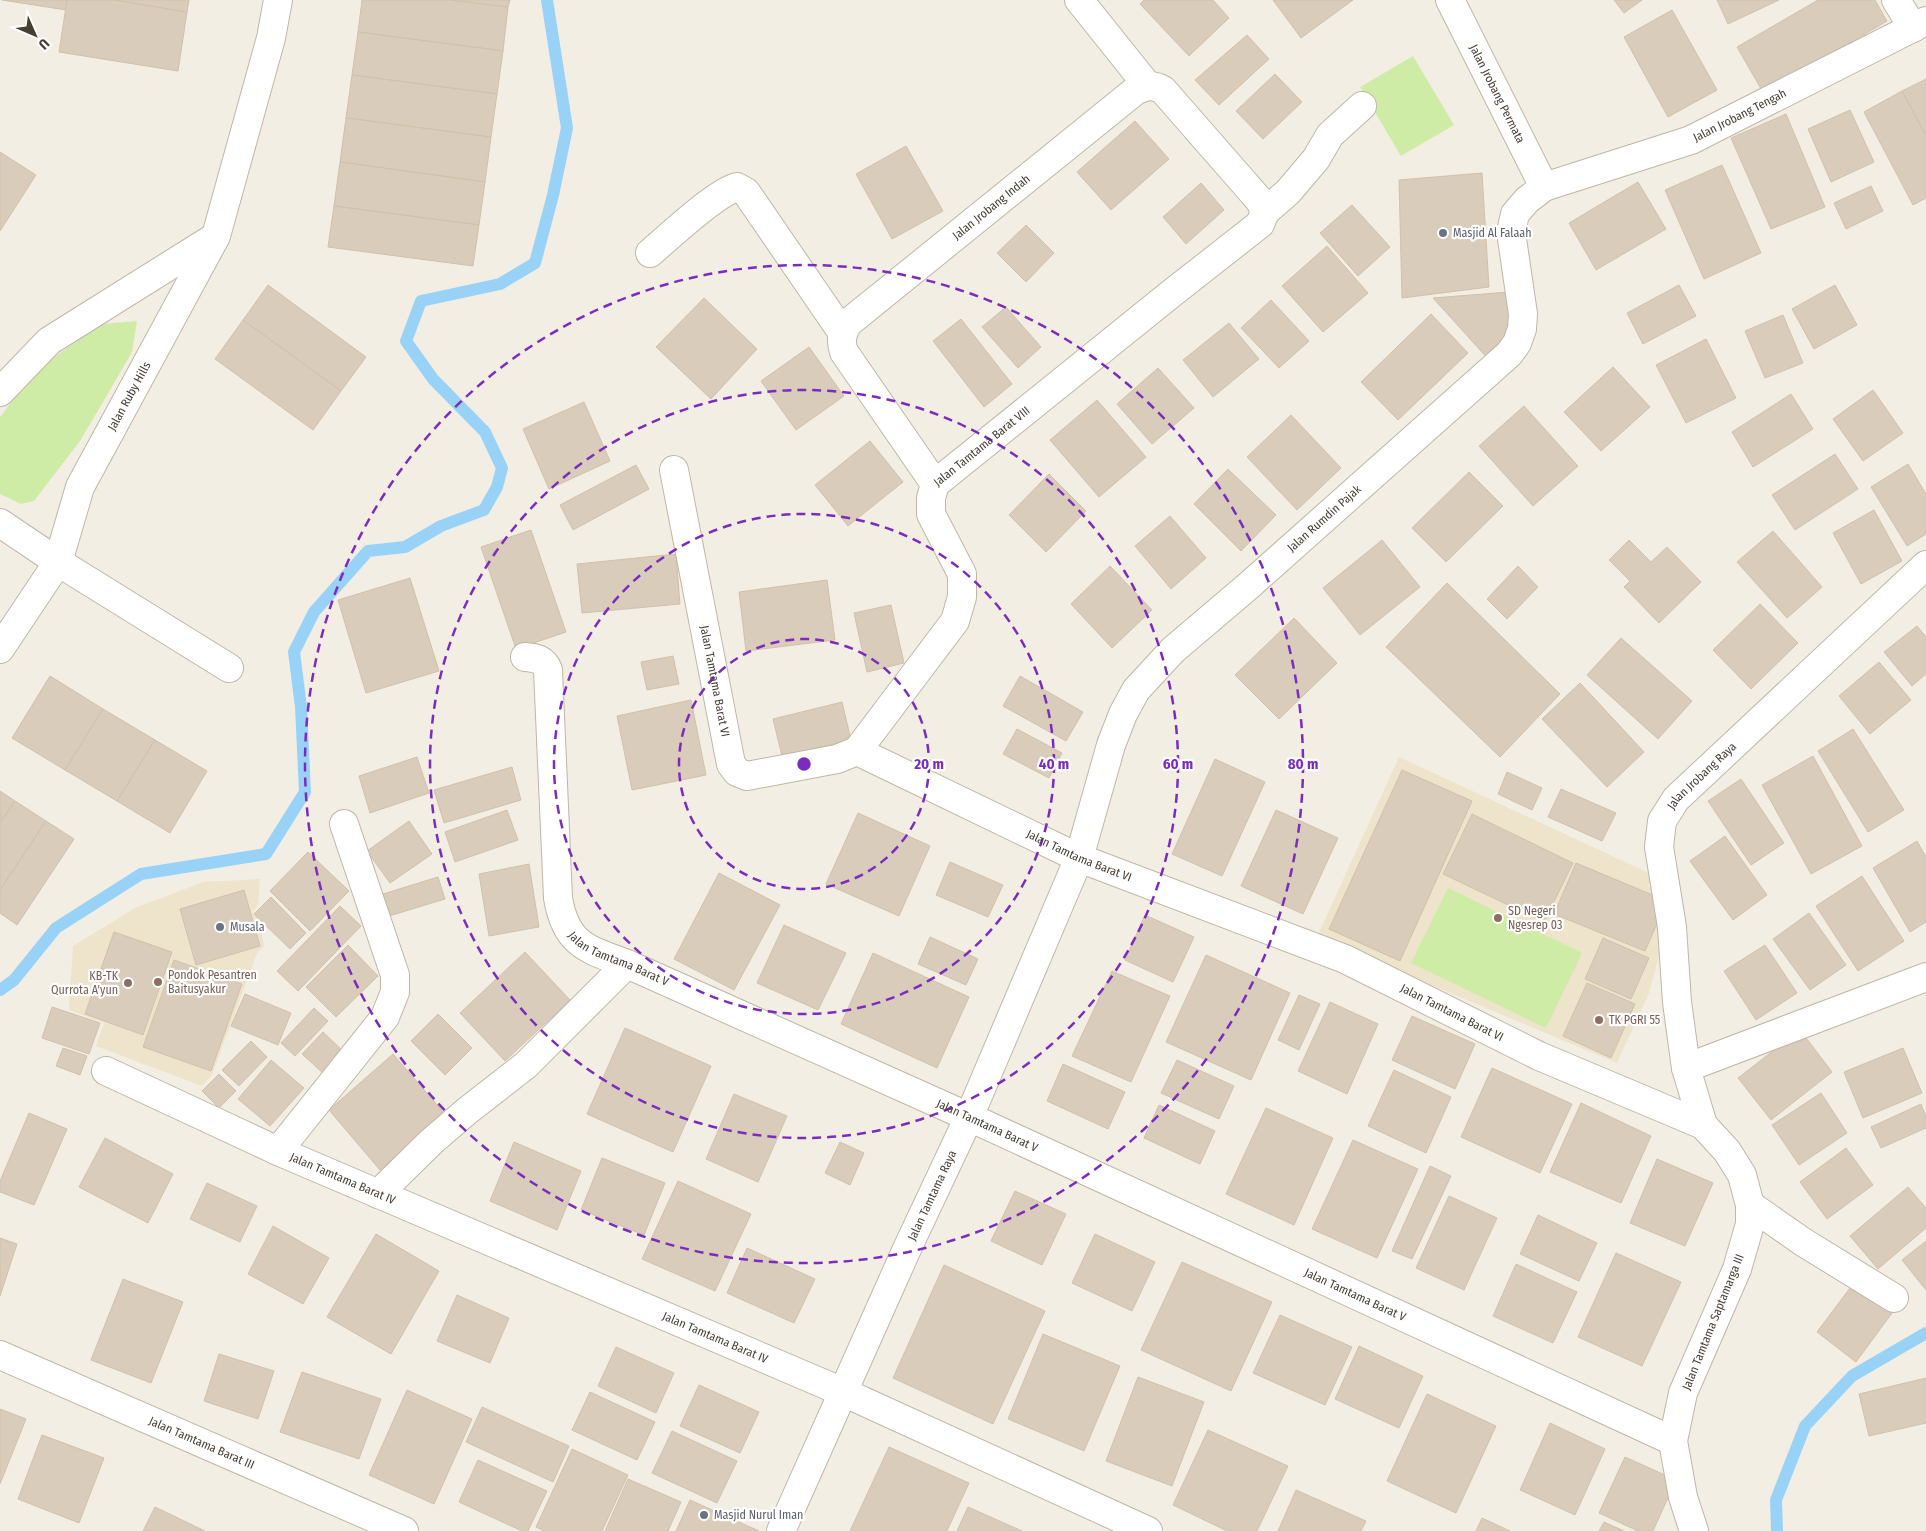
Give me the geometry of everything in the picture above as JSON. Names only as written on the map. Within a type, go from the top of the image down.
[{"type":"street","name":"Jalan Ruby Hills","points":[[0,649],[58,562],[80,487],[216,236],[271,38],[278,0]]},
{"type":"street","points":[[1079,0],[1147,85],[1163,90],[1260,201],[1265,212]]},
{"type":"street","name":"Jalan Jrobang Permata","points":[[1450,0],[1544,187]]},
{"type":"street","points":[[1896,0],[1922,24]]},
{"type":"street","name":"Jalan Jrobang Tengah","points":[[1544,187],[1691,140],[1922,24]]},
{"type":"street","name":"Jalan Jrobang Indah","points":[[842,332],[848,323],[871,304],[1135,91],[1147,85]]},
{"type":"street","name":"Jalan Tamtama Barat VIII","points":[[857,751],[955,621],[962,597],[962,574],[931,514],[931,498],[935,484],[1260,224],[1265,212],[1288,192],[1316,160],[1330,135],[1362,106]]},
{"type":"street","points":[[650,253],[730,189],[737,187],[746,192],[842,332],[841,343],[844,352],[935,484]]},
{"type":"street","name":"Jalan Rumdin Pajak","points":[[1079,858],[1111,745],[1123,714],[1136,690],[1173,650],[1246,588],[1501,361],[1517,342],[1522,329],[1523,314],[1512,232],[1515,214],[1527,200],[1544,187]]},
{"type":"street","points":[[0,392],[49,341],[216,236]]},
{"type":"street","name":"Jalan Tamtama Barat VI","points":[[674,470],[733,768],[742,775],[747,776],[837,759],[857,751],[1079,858],[1345,959],[1539,1056],[1703,1126]]},
{"type":"street","points":[[0,523],[58,562],[229,668]]},
{"type":"street","name":"Jalan Jrobang Raya","points":[[1703,1126],[1686,1068],[1677,1002],[1672,927],[1659,847],[1662,821],[1676,799],[1925,567]]},
{"type":"street","name":"Jalan Tamtama Barat V","points":[[525,657],[537,658],[548,670],[558,898],[561,915],[568,930],[577,941],[588,949],[627,964],[970,1117],[1672,1441]]},
{"type":"street","name":"Jalan Tamtama Barat IV","points":[[278,1151],[385,1017],[395,992],[395,975],[344,824]]},
{"type":"street","name":"Jalan Tamtama Raya","points":[[781,1531],[906,1251],[970,1117],[1079,858]]},
{"type":"street","points":[[378,1194],[431,1142],[526,1065],[627,964]]},
{"type":"street","points":[[1686,1068],[1926,977]]},
{"type":"street","name":"Jalan Tamtama Barat IV","points":[[106,1071],[278,1151],[843,1392],[1148,1531]]},
{"type":"street","name":"Jalan Tamtama Saptamarga III","points":[[1694,1531],[1683,1497],[1672,1441],[1683,1393],[1737,1269],[1750,1224],[1750,1205],[1742,1175],[1727,1151],[1703,1126]]},
{"type":"street","points":[[1750,1205],[1803,1242],[1894,1298]]},
{"type":"street","name":"Jalan Tamtama Barat III","points":[[0,1355],[404,1531]]},
{"type":"shaded area","name":"SD Negeri Ngesrep 03","points":[[1399,757],[1653,875],[1648,886],[1675,899],[1649,993],[1617,1063],[1317,937]]},
{"type":"shaded area","name":"Pondok Pesantren Baitusyakur","points":[[260,879],[258,905],[252,912],[259,919],[264,946],[257,953],[212,1075],[202,1086],[96,1046],[104,1023],[69,1010],[73,946],[135,908],[203,882]]},
{"type":"green space","points":[[1413,56],[1454,125],[1401,156],[1360,87]]},
{"type":"green space","points":[[137,321],[132,352],[80,441],[34,501],[21,504],[0,494],[0,417],[36,370],[101,324]]},
{"type":"green space","points":[[1448,888],[1582,953],[1546,1028],[1411,963]]},
{"type":"building","points":[[2,0],[67,0],[66,10]]},
{"type":"building","points":[[67,0],[115,0],[187,12],[178,71],[59,52]]},
{"type":"building","points":[[115,0],[189,0],[187,12]]},
{"type":"building","points":[[362,0],[451,0],[508,7],[503,51],[358,32]]},
{"type":"building","points":[[451,0],[510,0],[508,7]]},
{"type":"building","points":[[1144,0],[1213,0],[1229,18],[1189,56],[1140,4]]},
{"type":"building","points":[[1273,0],[1353,0],[1301,38]]},
{"type":"building","points":[[1614,0],[1642,0],[1624,13]]},
{"type":"building","points":[[1717,0],[1779,0],[1728,24]]},
{"type":"building","points":[[1818,0],[1875,0],[1887,21],[1764,94],[1737,47]]},
{"type":"building","points":[[1672,10],[1717,90],[1668,117],[1624,37]]},
{"type":"building","points":[[358,32],[503,51],[497,94],[352,75]]},
{"type":"building","points":[[1247,35],[1269,59],[1219,105],[1195,80]]},
{"type":"building","points":[[1275,74],[1302,102],[1263,139],[1236,111]]},
{"type":"building","points":[[352,75],[497,94],[491,137],[346,118]]},
{"type":"building","points":[[1926,79],[1926,136],[1902,91]]},
{"type":"building","points":[[1902,91],[1926,136],[1926,198],[1913,205],[1864,112]]},
{"type":"building","points":[[1850,110],[1874,162],[1831,182],[1808,129]]},
{"type":"building","points":[[1786,114],[1825,207],[1771,229],[1731,138]]},
{"type":"building","points":[[346,118],[491,137],[485,182],[340,162]]},
{"type":"building","points":[[1135,121],[1169,159],[1111,210],[1077,172]]},
{"type":"building","points":[[906,146],[943,211],[892,239],[856,174]]},
{"type":"building","points":[[0,152],[36,175],[0,231]]},
{"type":"building","points":[[340,162],[485,182],[479,225],[334,206]]},
{"type":"building","points":[[1722,165],[1761,253],[1704,279],[1665,190]]},
{"type":"building","name":"Masjid Al Falaah","points":[[1482,173],[1489,287],[1402,298],[1399,180]]},
{"type":"building","points":[[1638,182],[1666,229],[1596,270],[1569,223]]},
{"type":"building","points":[[1201,183],[1224,210],[1186,244],[1163,217]]},
{"type":"building","points":[[1871,186],[1883,211],[1846,229],[1834,203]]},
{"type":"building","points":[[1352,205],[1390,247],[1358,276],[1320,233]]},
{"type":"building","points":[[334,206],[479,225],[473,266],[328,247]]},
{"type":"building","points":[[1026,225],[1054,253],[1026,282],[997,253]]},
{"type":"building","points":[[1327,246],[1368,293],[1323,332],[1282,286]]},
{"type":"building","points":[[268,285],[366,357],[341,391],[243,320]]},
{"type":"building","points":[[1679,285],[1696,316],[1643,344],[1627,313]]},
{"type":"building","points":[[1835,285],[1857,325],[1814,349],[1792,309]]},
{"type":"building","points":[[1508,292],[1518,333],[1490,361],[1433,298]]},
{"type":"building","points":[[704,298],[757,349],[711,399],[656,347]]},
{"type":"building","points":[[1271,300],[1309,341],[1279,368],[1241,328]]},
{"type":"building","points":[[1006,307],[1041,347],[1018,368],[982,327]]},
{"type":"building","points":[[1431,314],[1468,353],[1398,420],[1361,382]]},
{"type":"building","points":[[1783,315],[1803,363],[1765,378],[1745,331]]},
{"type":"building","points":[[961,319],[1012,384],[984,407],[933,341]]},
{"type":"building","points":[[243,320],[341,391],[313,430],[215,359]]},
{"type":"building","points":[[1229,323],[1259,359],[1213,397],[1183,360]]},
{"type":"building","points":[[1706,339],[1736,398],[1686,423],[1656,365]]},
{"type":"building","points":[[809,347],[844,396],[796,430],[761,381]]},
{"type":"building","points":[[1613,367],[1650,407],[1601,451],[1564,412]]},
{"type":"building","points":[[1158,368],[1194,408],[1152,444],[1117,404]]},
{"type":"building","points":[[1873,390],[1903,433],[1863,461],[1833,419]]},
{"type":"building","points":[[1791,394],[1813,429],[1753,467],[1732,432]]},
{"type":"building","points":[[1097,400],[1146,457],[1099,497],[1050,440]]},
{"type":"building","points":[[584,402],[610,461],[549,489],[523,429]]},
{"type":"building","points":[[1524,406],[1578,466],[1533,506],[1479,446]]},
{"type":"building","points":[[1291,415],[1341,468],[1297,510],[1247,457]]},
{"type":"building","points":[[870,441],[903,482],[848,526],[815,485]]},
{"type":"building","points":[[1835,454],[1858,489],[1795,530],[1772,495]]},
{"type":"building","points":[[1908,464],[1926,494],[1926,534],[1907,546],[1871,487]]},
{"type":"building","points":[[636,465],[649,489],[573,530],[560,505]]},
{"type":"building","points":[[1228,469],[1276,515],[1241,551],[1194,504]]},
{"type":"building","points":[[1469,472],[1503,506],[1446,562],[1412,528]]},
{"type":"building","points":[[1049,474],[1086,511],[1046,552],[1009,515]]},
{"type":"building","points":[[1874,510],[1902,561],[1861,584],[1833,533]]},
{"type":"building","points":[[1170,516],[1206,558],[1171,589],[1135,546]]},
{"type":"building","points":[[531,530],[566,632],[516,649],[481,547]]},
{"type":"building","points":[[1773,531],[1822,587],[1787,618],[1737,562]]},
{"type":"building","points":[[1382,540],[1420,587],[1360,635],[1323,588]]},
{"type":"building","points":[[1629,540],[1651,562],[1667,547],[1701,582],[1659,623],[1624,587],[1630,581],[1609,560]]},
{"type":"building","points":[[676,554],[680,604],[582,613],[577,564]]},
{"type":"building","points":[[1110,566],[1152,610],[1112,648],[1071,604]]},
{"type":"building","points":[[1518,566],[1538,587],[1507,619],[1487,599]]},
{"type":"building","points":[[410,578],[439,671],[366,693],[338,600]]},
{"type":"building","points":[[827,580],[835,640],[746,651],[739,592]]},
{"type":"building","points":[[1447,583],[1560,694],[1500,757],[1386,647]]},
{"type":"building","points":[[1760,604],[1798,643],[1751,689],[1713,650]]},
{"type":"building","points":[[891,605],[904,663],[867,672],[854,613]]},
{"type":"building","points":[[1294,618],[1337,663],[1279,719],[1235,675]]},
{"type":"building","points":[[1917,626],[1926,637],[1926,674],[1912,686],[1884,652]]},
{"type":"building","points":[[1621,638],[1692,701],[1658,739],[1587,675]]},
{"type":"building","points":[[673,656],[679,684],[647,690],[641,662]]},
{"type":"building","points":[[1879,662],[1911,700],[1870,734],[1839,696]]},
{"type":"building","points":[[50,676],[103,709],[65,770],[12,738]]},
{"type":"building","points":[[1020,676],[1083,712],[1066,741],[1003,706]]},
{"type":"building","points":[[1580,683],[1644,752],[1607,787],[1542,719]]},
{"type":"building","points":[[691,700],[706,775],[632,790],[617,716]]},
{"type":"building","points":[[842,702],[851,740],[782,756],[773,719]]},
{"type":"building","points":[[103,709],[155,740],[117,801],[65,770]]},
{"type":"building","points":[[1017,729],[1062,753],[1049,778],[1003,754]]},
{"type":"building","points":[[1853,729],[1904,810],[1868,832],[1818,751]]},
{"type":"building","points":[[155,740],[207,771],[170,833],[117,801]]},
{"type":"building","points":[[1813,756],[1862,846],[1811,874],[1762,785]]},
{"type":"building","points":[[417,757],[429,793],[370,813],[359,776]]},
{"type":"building","points":[[1215,759],[1265,782],[1222,876],[1172,854]]},
{"type":"building","points":[[512,767],[521,800],[444,823],[434,790]]},
{"type":"building","points":[[1402,770],[1472,801],[1400,961],[1329,929]]},
{"type":"building","points":[[1507,772],[1542,788],[1532,810],[1498,794]]},
{"type":"building","points":[[1741,779],[1784,843],[1751,865],[1708,801]]},
{"type":"building","points":[[1561,789],[1616,813],[1602,841],[1548,817]]},
{"type":"building","points":[[0,791],[15,801],[0,823]]},
{"type":"building","points":[[15,801],[46,821],[0,890],[0,823]]},
{"type":"building","points":[[507,810],[518,840],[455,862],[445,832]]},
{"type":"building","points":[[1276,810],[1338,838],[1303,914],[1241,886]]},
{"type":"building","points":[[858,813],[930,846],[899,916],[826,884]]},
{"type":"building","points":[[1472,814],[1573,863],[1544,922],[1443,874]]},
{"type":"building","points":[[46,821],[74,839],[17,925],[0,913],[0,890]]},
{"type":"building","points":[[409,821],[432,854],[390,883],[367,851]]},
{"type":"building","points":[[1725,836],[1767,895],[1733,920],[1690,861]]},
{"type":"building","points":[[1917,841],[1926,857],[1926,922],[1910,932],[1873,868]]},
{"type":"building","points":[[308,852],[349,891],[310,931],[270,891]]},
{"type":"building","points":[[950,862],[1003,885],[988,917],[936,895]]},
{"type":"building","points":[[1576,863],[1667,901],[1645,951],[1554,914]]},
{"type":"building","points":[[529,864],[539,927],[489,936],[479,874]]},
{"type":"building","points":[[719,873],[780,905],[734,990],[674,959]]},
{"type":"building","points":[[1862,876],[1904,941],[1858,971],[1816,906]]},
{"type":"building","points":[[438,877],[445,899],[389,916],[383,894]]},
{"type":"building","name":"Musala","points":[[244,890],[260,946],[196,965],[180,909]]},
{"type":"building","points":[[271,897],[306,933],[290,949],[254,914]]},
{"type":"building","points":[[340,906],[361,926],[298,991],[277,971]]},
{"type":"building","points":[[1809,913],[1846,965],[1810,990],[1773,939]]},
{"type":"building","points":[[1145,915],[1194,937],[1173,982],[1125,960]]},
{"type":"building","points":[[784,925],[846,953],[818,1010],[757,983]]},
{"type":"building","name":"KB-TK Qurrota A'yun","points":[[114,932],[172,952],[143,1035],[85,1014]]},
{"type":"building","points":[[930,937],[978,959],[966,985],[918,964]]},
{"type":"building","points":[[1603,938],[1649,958],[1631,999],[1585,979]]},
{"type":"building","points":[[348,945],[378,976],[336,1017],[306,987]]},
{"type":"building","points":[[1765,945],[1797,993],[1756,1020],[1724,971]]},
{"type":"building","points":[[525,952],[570,1000],[505,1061],[460,1013]]},
{"type":"building","points":[[873,953],[969,997],[937,1068],[841,1024]]},
{"type":"building","points":[[1206,955],[1290,993],[1251,1080],[1166,1042]]},
{"type":"building","points":[[174,960],[242,984],[211,1071],[143,1047]]},
{"type":"building","points":[[1112,971],[1170,996],[1131,1082],[1072,1056]]},
{"type":"building","name":"TK PGRI 55","points":[[1587,983],[1635,1004],[1611,1058],[1563,1036]]},
{"type":"building","points":[[245,994],[291,1013],[278,1045],[231,1026]]},
{"type":"building","points":[[1299,995],[1320,1004],[1299,1050],[1278,1040]]},
{"type":"building","points":[[1330,1002],[1378,1024],[1347,1094],[1298,1071]]},
{"type":"building","points":[[52,1007],[100,1023],[89,1054],[42,1038]]},
{"type":"building","points":[[314,1008],[328,1021],[295,1056],[281,1043]]},
{"type":"building","points":[[438,1014],[472,1048],[445,1075],[411,1041]]},
{"type":"building","points":[[1412,1016],[1475,1044],[1455,1089],[1392,1060]]},
{"type":"building","points":[[625,1028],[711,1066],[673,1152],[587,1114]]},
{"type":"building","points":[[1800,1030],[1832,1072],[1771,1120],[1738,1078]]},
{"type":"building","points":[[323,1032],[345,1053],[324,1074],[302,1054]]},
{"type":"building","points":[[251,1041],[267,1057],[239,1086],[222,1070]]},
{"type":"building","points":[[63,1048],[87,1056],[80,1075],[56,1066]]},
{"type":"building","points":[[1903,1048],[1922,1093],[1863,1118],[1844,1072]]},
{"type":"building","points":[[393,1054],[445,1114],[380,1170],[329,1110]]},
{"type":"building","points":[[271,1060],[304,1088],[270,1126],[238,1099]]},
{"type":"building","points":[[1177,1060],[1234,1086],[1219,1119],[1161,1093]]},
{"type":"building","points":[[1063,1064],[1125,1092],[1108,1129],[1047,1101]]},
{"type":"building","points":[[1492,1068],[1572,1104],[1540,1173],[1461,1137]]},
{"type":"building","points":[[1394,1070],[1451,1097],[1426,1153],[1368,1126]]},
{"type":"building","points":[[219,1074],[236,1091],[219,1108],[202,1091]]},
{"type":"building","points":[[1821,1093],[1847,1133],[1799,1165],[1772,1125]]},
{"type":"building","points":[[734,1094],[787,1116],[758,1182],[706,1159]]},
{"type":"building","points":[[1581,1103],[1651,1136],[1621,1203],[1550,1172]]},
{"type":"building","points":[[1921,1104],[1926,1116],[1926,1128],[1881,1148],[1871,1127]]},
{"type":"building","points":[[1159,1105],[1215,1131],[1200,1164],[1144,1138]]},
{"type":"building","points":[[1266,1108],[1333,1138],[1294,1225],[1226,1194]]},
{"type":"building","points":[[29,1113],[67,1129],[34,1205],[0,1192],[0,1181]]},
{"type":"building","points":[[105,1138],[173,1174],[148,1223],[79,1187]]},
{"type":"building","points":[[1353,1140],[1418,1169],[1377,1258],[1312,1229]]},
{"type":"building","points":[[514,1142],[581,1171],[557,1230],[490,1201]]},
{"type":"building","points":[[840,1142],[864,1153],[850,1185],[825,1173]]},
{"type":"building","points":[[1846,1148],[1873,1185],[1827,1219],[1800,1182]]},
{"type":"building","points":[[602,1158],[665,1183],[644,1235],[581,1210]]},
{"type":"building","points":[[1657,1159],[1713,1183],[1685,1246],[1630,1223]]},
{"type":"building","points":[[1430,1166],[1451,1176],[1412,1259],[1392,1251]]},
{"type":"building","points":[[678,1181],[751,1214],[715,1291],[642,1259]]},
{"type":"building","points":[[207,1183],[257,1206],[240,1242],[190,1219]]},
{"type":"building","points":[[1908,1187],[1926,1208],[1926,1228],[1878,1269],[1850,1236]]},
{"type":"building","points":[[1015,1191],[1066,1214],[1042,1265],[991,1241]]},
{"type":"building","points":[[1449,1196],[1497,1218],[1464,1290],[1416,1268]]},
{"type":"building","points":[[1538,1215],[1597,1243],[1579,1281],[1520,1254]]},
{"type":"building","points":[[273,1226],[329,1258],[303,1304],[248,1274]]},
{"type":"building","points":[[376,1234],[439,1271],[391,1354],[327,1317]]},
{"type":"building","points":[[1095,1234],[1155,1262],[1132,1311],[1072,1283]]},
{"type":"building","points":[[0,1238],[17,1244],[0,1296]]},
{"type":"building","points":[[1926,1241],[1926,1290],[1902,1260]]},
{"type":"building","points":[[747,1248],[815,1279],[794,1323],[727,1293]]},
{"type":"building","points":[[1616,1253],[1681,1282],[1642,1366],[1578,1337]]},
{"type":"building","points":[[1182,1262],[1272,1302],[1231,1391],[1141,1350]]},
{"type":"building","points":[[1516,1264],[1577,1292],[1553,1343],[1493,1316]]},
{"type":"building","points":[[944,1265],[1045,1311],[993,1424],[893,1378]]},
{"type":"building","points":[[123,1279],[183,1302],[151,1383],[91,1360]]},
{"type":"building","points":[[1853,1284],[1892,1313],[1856,1362],[1817,1332]]},
{"type":"building","points":[[457,1295],[509,1318],[490,1363],[437,1341]]},
{"type":"building","points":[[1280,1315],[1352,1347],[1325,1405],[1253,1373]]},
{"type":"building","points":[[1043,1334],[1120,1366],[1084,1451],[1008,1419]]},
{"type":"building","points":[[1359,1346],[1423,1376],[1399,1428],[1335,1399]]},
{"type":"building","points":[[616,1347],[674,1373],[656,1413],[598,1386]]},
{"type":"building","points":[[219,1354],[274,1371],[258,1419],[204,1401]]},
{"type":"building","points":[[302,1372],[381,1399],[359,1459],[280,1432]]},
{"type":"building","points":[[1138,1377],[1204,1402],[1172,1486],[1106,1461]]},
{"type":"building","points":[[1926,1378],[1926,1423],[1869,1436],[1859,1394]]},
{"type":"building","points":[[699,1385],[759,1412],[740,1453],[680,1426]]},
{"type":"building","points":[[407,1390],[472,1419],[434,1504],[369,1475]]},
{"type":"building","points":[[590,1392],[655,1422],[637,1460],[572,1430]]},
{"type":"building","points":[[1427,1394],[1496,1426],[1456,1513],[1387,1481]]},
{"type":"building","points":[[482,1407],[569,1446],[553,1482],[466,1442]]},
{"type":"building","points":[[0,1409],[26,1419],[0,1484]]},
{"type":"building","points":[[1550,1423],[1605,1449],[1575,1515],[1520,1490]]},
{"type":"building","points":[[1208,1430],[1288,1466],[1257,1531],[1227,1531],[1173,1505]]},
{"type":"building","points":[[672,1431],[737,1461],[717,1503],[652,1473]]},
{"type":"building","points":[[42,1435],[104,1458],[79,1523],[18,1499]]},
{"type":"building","points":[[889,1447],[969,1483],[947,1531],[850,1531]]},
{"type":"building","points":[[572,1449],[628,1475],[602,1531],[545,1531],[536,1527]]},
{"type":"building","points":[[1625,1457],[1676,1480],[1653,1531],[1638,1531],[1599,1513]]},
{"type":"building","points":[[478,1460],[547,1491],[528,1531],[522,1531],[459,1502]]},
{"type":"building","points":[[628,1479],[681,1502],[668,1531],[605,1531]]},
{"type":"building","points":[[1296,1490],[1366,1521],[1361,1531],[1278,1531]]},
{"type":"building","name":"Masjid Nurul Iman","points":[[690,1500],[759,1531],[676,1531]]},
{"type":"building","points":[[155,1507],[205,1531],[143,1531]]},
{"type":"building","points":[[968,1507],[1022,1531],[957,1531]]},
{"type":"building","points":[[1482,1518],[1510,1531],[1476,1531]]},
{"type":"building","points":[[1604,1522],[1624,1531],[1599,1531]]},
{"type":"waterway","points":[[0,990],[14,980],[56,928],[141,874],[266,854],[305,792],[301,707],[294,652],[314,612],[368,551],[405,547],[441,526],[484,510],[497,487],[502,468],[485,432],[433,379],[406,341],[421,301],[500,284],[535,263],[553,195],[567,128],[547,0]]},
{"type":"waterway","points":[[1777,1531],[1776,1500],[1805,1426],[1852,1376],[1926,1333]]},
{"type":"place","name":"Masjid Al Falaah","points":[[1443,233]]},
{"type":"place","name":"SD Negeri Ngesrep 03","points":[[1498,918]]},
{"type":"place","name":"Musala","points":[[220,927]]},
{"type":"place","name":"Pondok Pesantren Baitusyakur","points":[[158,982]]},
{"type":"place","name":"KB-TK Qurrota A'yun","points":[[128,983]]},
{"type":"place","name":"TK PGRI 55","points":[[1599,1020]]},
{"type":"place","name":"Masjid Nurul Iman","points":[[704,1515]]}]
